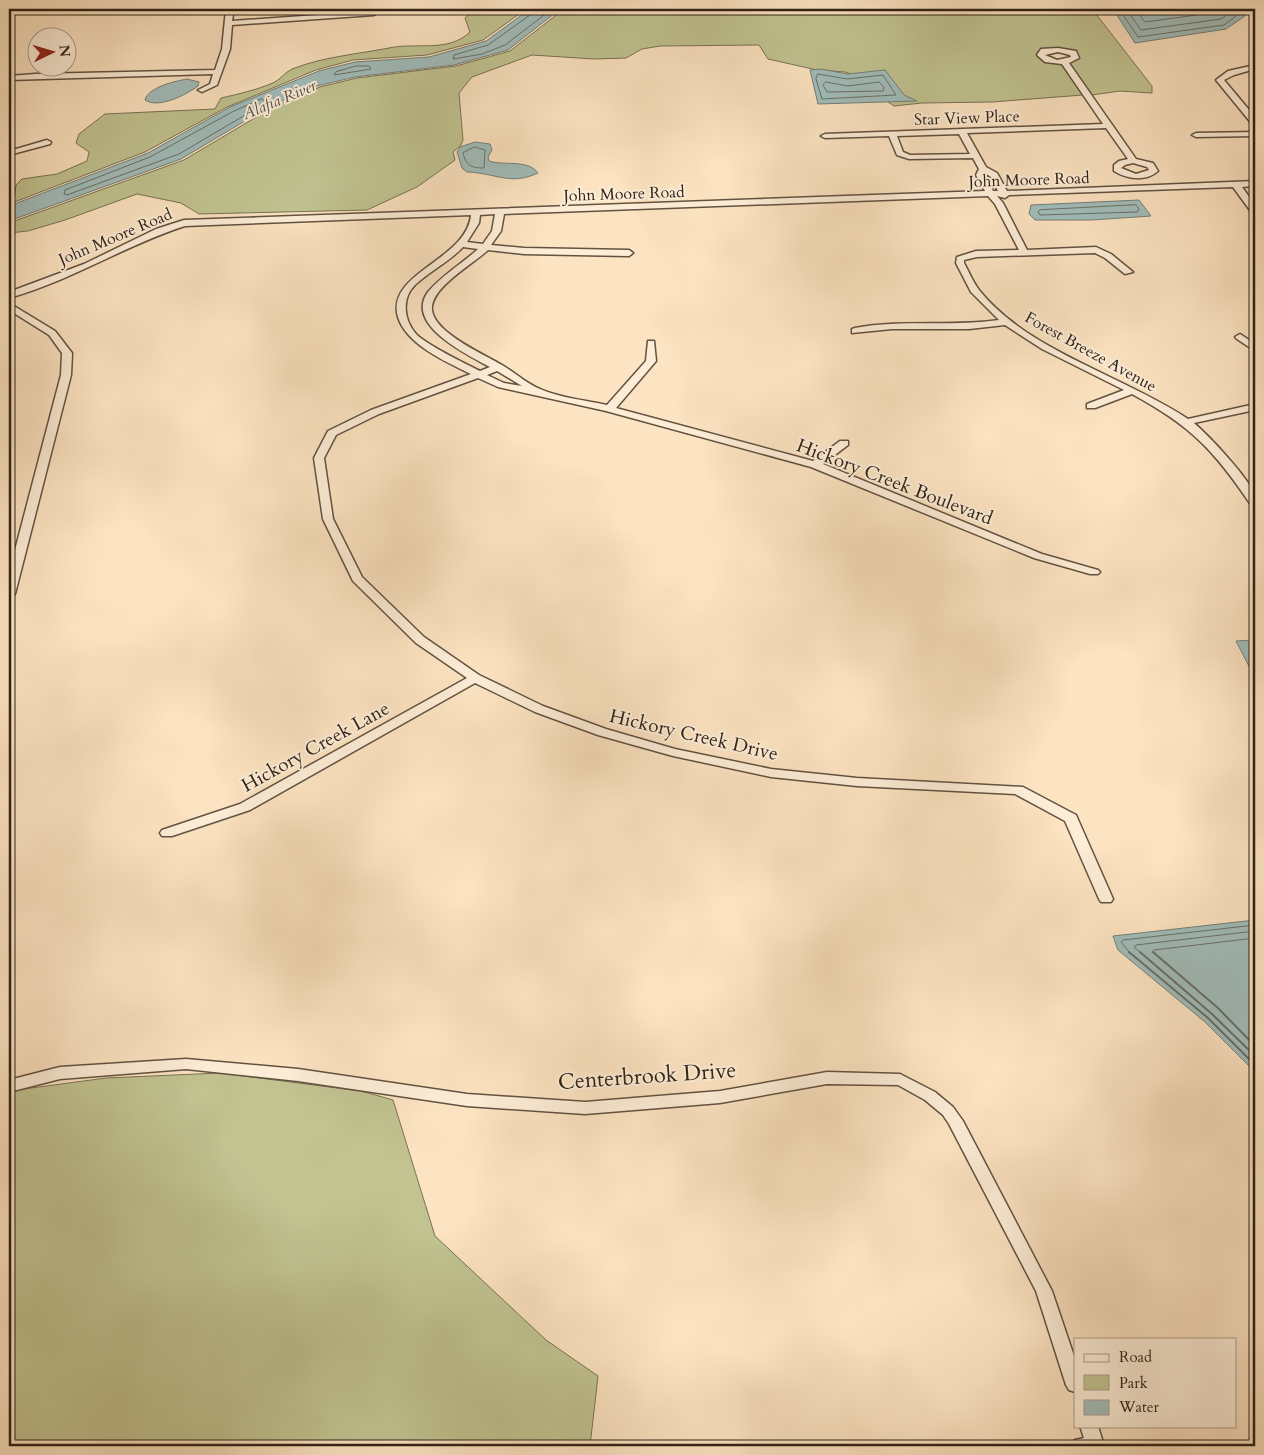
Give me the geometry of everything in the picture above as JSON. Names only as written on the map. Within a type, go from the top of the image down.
[{"type":"street","points":[[202,90],[213,85],[226,49],[230,9]]},
{"type":"street","points":[[228,23],[374,13]]},
{"type":"street","points":[[1064,62],[1133,161]]},
{"type":"street","points":[[1255,67],[1231,72],[1220,80],[1255,122]]},
{"type":"street","points":[[9,78],[47,74],[217,72]]},
{"type":"street","name":"Star View Place","points":[[825,136],[1109,126]]},
{"type":"street","points":[[962,131],[983,169],[994,175],[1005,195]]},
{"type":"street","points":[[892,134],[900,153],[909,157],[975,156]]},
{"type":"street","points":[[1196,136],[1255,134]]},
{"type":"street","points":[[9,153],[47,142]]},
{"type":"street","points":[[983,169],[980,175],[991,195],[999,203],[1024,252]]},
{"type":"street","points":[[983,180],[997,180]]},
{"type":"street","name":"John Moore Road","points":[[9,296],[92,263],[159,231],[184,223],[1005,195],[1255,184]]},
{"type":"street","points":[[1236,185],[1255,210]]},
{"type":"street","name":"Hickory Creek Boulevard","points":[[500,212],[498,228],[487,247],[434,288],[428,309],[430,318],[438,330],[535,391]]},
{"type":"street","name":"Hickory Creek Boulevard","points":[[476,213],[475,223],[461,244],[450,256],[411,284],[403,296],[400,314],[409,331],[414,336],[478,375],[501,385],[535,391],[609,409],[815,465],[1038,556],[1094,572]]},
{"type":"street","points":[[461,244],[524,251],[629,253]]},
{"type":"street","name":"Forest Breeze Avenue","points":[[1128,272],[1108,256],[1096,250],[976,254],[960,259],[960,264],[974,290],[1007,322],[1043,346],[1132,391],[1187,422],[1237,476],[1255,503]]},
{"type":"street","points":[[9,306],[52,333],[67,353],[66,375],[14,558],[9,594]]},
{"type":"street","points":[[855,331],[887,325],[952,326],[991,325],[1007,322]]},
{"type":"street","points":[[1240,337],[1255,348]]},
{"type":"street","points":[[609,409],[651,361],[651,343]]},
{"type":"street","name":"Hickory Creek Drive","points":[[499,367],[375,412],[332,434],[319,458],[328,519],[357,579],[420,640],[475,678],[539,709],[602,732],[673,752],[762,771],[857,782],[1018,790],[1071,818],[1106,899]]},
{"type":"street","points":[[1090,406],[1132,391]]},
{"type":"street","points":[[1187,422],[1255,407]]},
{"type":"street","points":[[815,465],[844,443]]},
{"type":"street","name":"Hickory Creek Lane","points":[[167,833],[245,807],[475,678]]},
{"type":"street","name":"Centerbrook Drive","points":[[9,1086],[60,1073],[186,1064],[298,1076],[467,1100],[585,1108],[720,1097],[827,1078],[900,1080],[930,1096],[948,1111],[956,1121],[1044,1291],[1074,1382]]},
{"type":"street","points":[[1089,1428],[1090,1446]]},
{"type":"green space","points":[[476,9],[526,9],[483,40],[427,55],[353,60],[316,70],[227,107],[145,152],[9,204],[15,194],[16,185],[22,179],[57,174],[87,161],[89,152],[76,143],[79,134],[105,114],[215,109],[221,98],[247,92],[276,82],[287,72],[304,65],[340,56],[400,46],[432,46],[452,43],[470,32],[465,18]]},
{"type":"green space","points":[[564,9],[1092,9],[1152,86],[1152,93],[1120,91],[1092,95],[1069,62],[1076,60],[1079,56],[1070,50],[1059,48],[1042,50],[1037,52],[1037,56],[1046,61],[1060,63],[1083,95],[992,102],[922,103],[894,106],[870,90],[862,78],[845,72],[817,70],[768,59],[759,45],[660,46],[642,49],[626,58],[594,59],[532,55],[472,77],[459,93],[463,140],[461,145],[453,152],[455,160],[417,187],[367,210],[199,214],[181,203],[137,194],[65,220],[28,231],[9,233],[9,223],[184,160],[273,107],[320,87],[357,78],[456,66],[510,51]]},
{"type":"green space","points":[[220,1073],[361,1091],[393,1100],[435,1236],[546,1340],[598,1376],[590,1446],[9,1446],[9,1091],[106,1078]]},
{"type":"water","name":"Alafia River","points":[[530,9],[560,9],[508,50],[454,65],[355,77],[317,86],[270,106],[181,159],[9,221],[9,206],[148,153],[230,107],[319,71],[355,62],[429,57],[486,41]]},
{"type":"water","points":[[1113,9],[1238,9],[1245,16],[1226,29],[1135,43]]},
{"type":"water","points":[[821,69],[848,74],[885,70],[904,95],[917,101],[818,104],[810,70]]},
{"type":"water","points":[[187,79],[199,82],[198,86],[172,100],[157,103],[145,100],[147,95],[157,88]]},
{"type":"water","points":[[475,142],[490,144],[492,150],[488,157],[489,161],[522,164],[534,169],[538,173],[528,177],[511,179],[467,172],[462,168],[457,152],[460,147]]},
{"type":"water","points":[[1139,200],[1151,216],[1092,220],[1035,220],[1029,214],[1031,205]]},
{"type":"water","points":[[1255,640],[1255,678],[1236,641]]},
{"type":"water","points":[[1255,920],[1255,1072],[1205,1022],[1118,950],[1113,936]]}]
